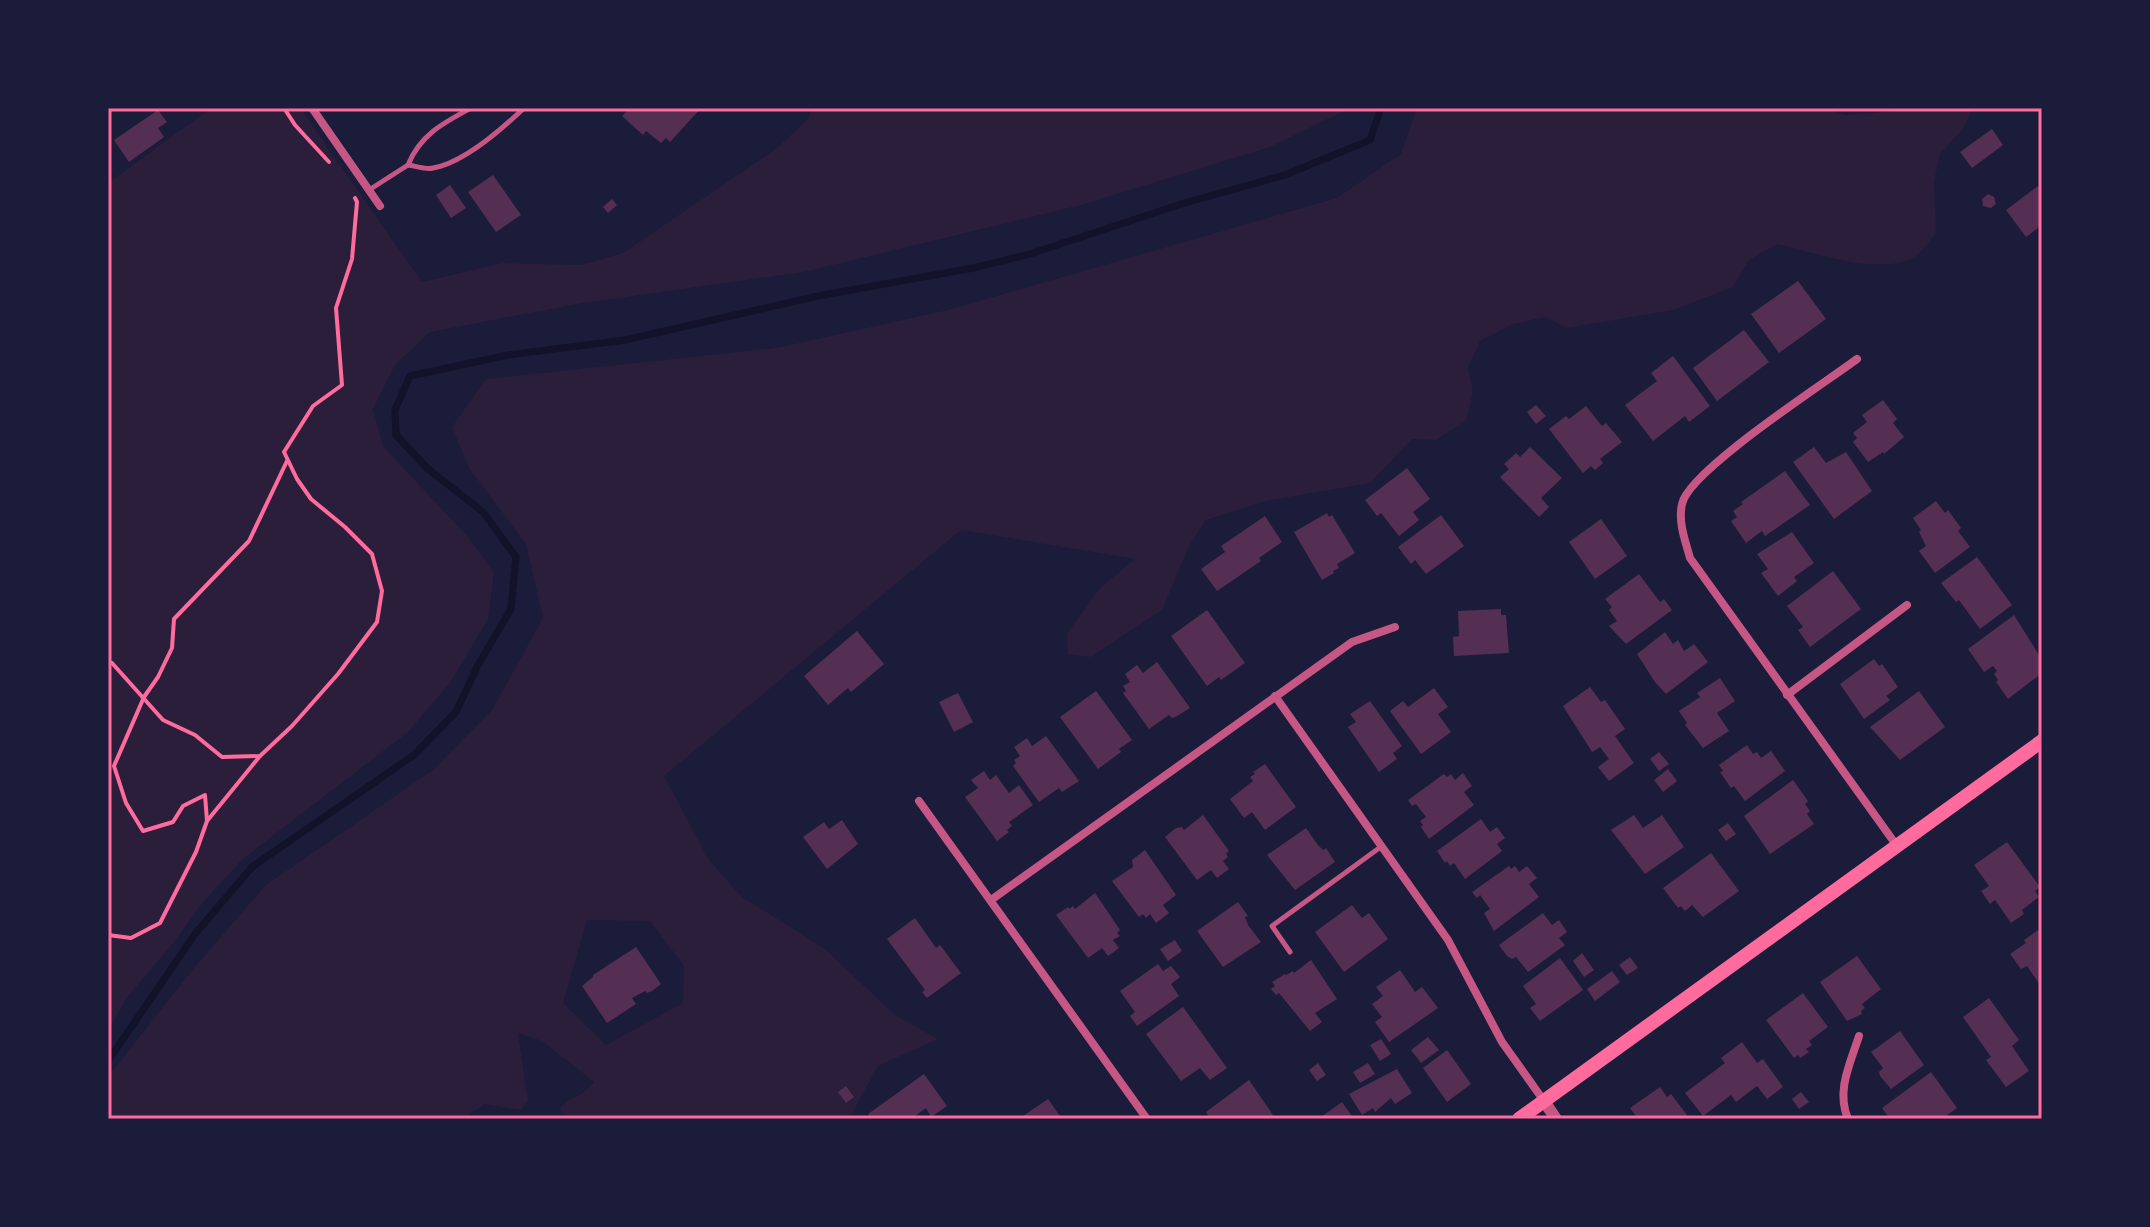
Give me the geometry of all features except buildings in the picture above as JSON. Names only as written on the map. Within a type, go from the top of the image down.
[{"type":"main road","points":[[1519,1119],[2042,741]]},
{"type":"street","points":[[312,108],[380,206]]},
{"type":"street","points":[[1857,359],[1710,467],[1682,500],[1681,526],[1690,558],[1897,846]]},
{"type":"street","points":[[1787,695],[1907,605]]},
{"type":"street","points":[[991,900],[1352,642],[1395,627]]},
{"type":"street","points":[[1275,696],[1448,940],[1502,1042],[1556,1119]]},
{"type":"street","points":[[919,801],[1147,1119]]},
{"type":"street","points":[[1848,1119],[1843,1108],[1842,1089],[1859,1036]]},
{"type":"lane","points":[[369,190],[408,165],[415,148],[426,135],[471,108]]},
{"type":"lane","points":[[408,165],[431,169],[453,161],[487,140],[524,108]]},
{"type":"lane","points":[[1290,952],[1272,926],[1382,846]]},
{"type":"path","points":[[284,108],[337,172]]},
{"type":"path","points":[[108,935],[131,938],[160,923],[196,852],[207,821],[260,756],[292,726],[338,674],[377,622],[382,591],[372,554],[311,499],[284,452],[313,406],[342,385],[336,308],[352,259],[357,202],[351,193]]},
{"type":"path","points":[[207,821],[205,795],[183,806],[173,822],[143,831],[126,803],[111,765],[172,648],[174,619],[249,541],[288,460]]},
{"type":"path","points":[[108,662],[163,720],[195,735],[222,757],[260,756]]},
{"type":"shaded area","points":[[211,108],[300,108],[422,282],[503,263],[581,265],[623,253],[776,149],[808,119],[812,108],[1343,108],[1342,112],[1270,147],[1081,205],[804,272],[583,303],[430,332],[395,365],[373,409],[383,446],[468,537],[494,573],[488,619],[450,683],[408,732],[244,858],[204,901],[129,995],[108,1030],[108,183]]},
{"type":"shaded area","points":[[1417,108],[1826,108],[1845,115],[1896,111],[1899,108],[1973,108],[1962,130],[1940,154],[1934,182],[1936,234],[1914,257],[1900,263],[1866,264],[1778,244],[1749,260],[1733,287],[1673,310],[1567,328],[1545,317],[1513,324],[1480,341],[1468,368],[1473,392],[1466,421],[1436,440],[1412,439],[1370,483],[1266,501],[1206,520],[1189,546],[1162,610],[1091,657],[1068,654],[1067,633],[1101,587],[1135,559],[961,530],[664,776],[709,860],[741,896],[825,949],[895,1015],[938,1039],[878,1066],[849,1119],[577,1119],[564,1115],[560,1108],[594,1082],[542,1041],[518,1033],[528,1101],[521,1110],[484,1104],[464,1119],[108,1119],[108,1077],[193,969],[266,885],[433,770],[492,710],[543,618],[526,544],[469,468],[452,427],[486,379],[776,348],[948,310],[1337,198],[1401,154]],"holes":[[[587,920],[650,921],[684,966],[683,1003],[606,1045],[563,1003]]]},
{"type":"waterway","points":[[108,1061],[195,934],[252,867],[414,755],[456,712],[478,665],[511,609],[516,557],[483,512],[428,469],[396,435],[395,410],[410,376],[508,355],[625,340],[818,296],[973,268],[1030,254],[1181,204],[1285,175],[1370,140],[1381,108]]}]
